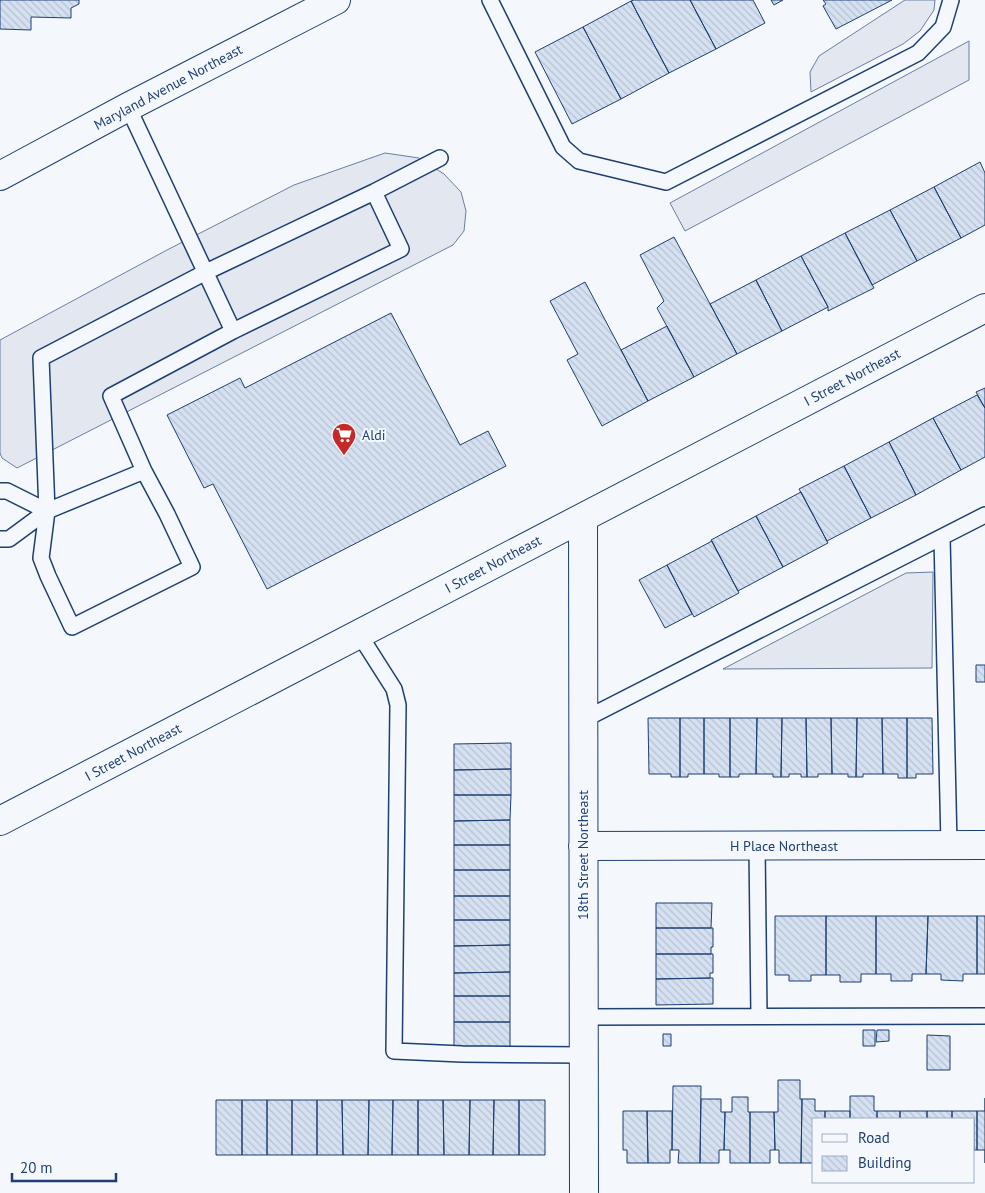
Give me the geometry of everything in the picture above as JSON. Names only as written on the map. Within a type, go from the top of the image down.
[{"type":"street","name":"Maryland Avenue Northeast","points":[[0,176],[328,2]]},
{"type":"street","name":"I Street Northeast","points":[[0,821],[985,308]]},
{"type":"street","name":"18th Street Northeast","points":[[583,518],[584,1193]]},
{"type":"street","name":"H Place Northeast","points":[[583,846],[985,845]]},
{"type":"lane","points":[[490,0],[564,147],[579,161],[666,182],[918,53],[943,27],[951,0]]},
{"type":"lane","points":[[128,107],[233,331]]},
{"type":"lane","points":[[374,192],[401,249],[233,331],[111,396],[144,471],[192,567],[72,627],[41,558],[47,511],[41,358],[206,272],[374,192],[440,158]]},
{"type":"lane","points":[[0,539],[9,539],[47,511],[144,471]]},
{"type":"lane","points":[[0,491],[7,491],[47,511]]},
{"type":"lane","points":[[583,720],[985,515]]},
{"type":"lane","points":[[942,537],[949,845]]},
{"type":"lane","points":[[359,634],[394,689],[398,705],[394,1051],[462,1054],[584,1055]]},
{"type":"lane","points":[[758,846],[759,1016]]},
{"type":"lane","points":[[583,1017],[985,1016]]},
{"type":"shaded area","points":[[905,0],[935,0],[934,10],[920,31],[903,44],[811,92],[810,72],[819,56]]},
{"type":"shaded area","points":[[969,41],[969,80],[685,231],[670,203]]},
{"type":"shaded area","points":[[385,153],[419,158],[444,174],[461,192],[466,211],[464,231],[453,245],[17,468],[2,458],[0,453],[0,340],[167,250],[294,185]]},
{"type":"shaded area","points":[[933,572],[932,668],[723,669],[906,573]]},
{"type":"building","points":[[0,0],[79,0],[79,4],[71,8],[71,18],[31,17],[31,30],[0,29]]},
{"type":"building","points":[[690,0],[716,49],[669,73],[631,1]]},
{"type":"building","points":[[690,0],[753,0],[765,23],[716,49]]},
{"type":"building","points":[[771,0],[783,0],[774,5]]},
{"type":"building","points":[[823,0],[892,0],[836,29],[823,6],[826,4]]},
{"type":"building","points":[[631,1],[669,73],[621,99],[583,27]]},
{"type":"building","points":[[583,27],[621,99],[572,124],[535,52]]},
{"type":"building","points":[[980,162],[985,173],[985,225],[961,238],[934,187]]},
{"type":"building","points":[[934,187],[961,238],[917,261],[890,210]]},
{"type":"building","points":[[890,210],[917,261],[872,285],[845,233]]},
{"type":"building","points":[[845,233],[874,288],[828,311],[828,307],[801,256]]},
{"type":"building","points":[[674,237],[737,354],[694,377],[657,308],[664,301],[640,255]]},
{"type":"building","points":[[801,256],[828,307],[782,331],[756,280]]},
{"type":"building","points":[[756,280],[782,331],[737,354],[710,304]]},
{"type":"building","points":[[585,282],[648,401],[602,426],[567,360],[578,354],[550,301]]},
{"type":"building","name":"Aldi","points":[[391,313],[460,445],[488,431],[506,466],[267,589],[213,484],[204,488],[167,415],[240,378],[245,388]]},
{"type":"building","points":[[667,326],[694,377],[648,401],[621,350]]},
{"type":"building","points":[[985,388],[985,408],[976,392]]},
{"type":"building","points":[[977,395],[985,408],[985,457],[961,470],[933,418]]},
{"type":"building","points":[[933,418],[961,470],[916,495],[889,442]]},
{"type":"building","points":[[889,442],[916,495],[871,518],[844,466]]},
{"type":"building","points":[[844,466],[871,518],[827,541],[799,489]]},
{"type":"building","points":[[801,492],[828,543],[783,567],[756,516]]},
{"type":"building","points":[[756,516],[783,567],[738,591],[711,540]]},
{"type":"building","points":[[712,541],[739,593],[694,617],[667,565]]},
{"type":"building","points":[[667,565],[692,614],[665,628],[639,580]]},
{"type":"building","points":[[976,665],[985,665],[985,682],[976,682]]},
{"type":"building","points":[[648,718],[680,718],[680,777],[671,777],[671,774],[649,774]]},
{"type":"building","points":[[680,718],[704,718],[704,774],[688,774],[688,777],[680,777]]},
{"type":"building","points":[[704,718],[730,718],[730,777],[719,777],[719,774],[704,774]]},
{"type":"building","points":[[730,718],[757,718],[756,774],[739,774],[739,777],[730,777]]},
{"type":"building","points":[[757,718],[782,718],[781,777],[773,777],[773,774],[756,774]]},
{"type":"building","points":[[782,718],[806,718],[807,777],[801,777],[801,774],[789,774],[789,777],[781,777]]},
{"type":"building","points":[[806,718],[831,718],[832,774],[818,774],[818,777],[807,777]]},
{"type":"building","points":[[831,718],[857,718],[856,777],[848,777],[848,774],[832,774]]},
{"type":"building","points":[[857,718],[882,718],[883,774],[863,774],[863,777],[856,777]]},
{"type":"building","points":[[882,718],[907,718],[907,778],[898,778],[898,774],[883,774]]},
{"type":"building","points":[[907,718],[932,718],[933,774],[916,774],[916,778],[907,778]]},
{"type":"building","points":[[511,743],[511,769],[454,770],[454,744]]},
{"type":"building","points":[[511,769],[511,795],[454,795],[454,770]]},
{"type":"building","points":[[454,795],[511,795],[510,820],[454,821]]},
{"type":"building","points":[[510,820],[510,845],[454,845],[454,821]]},
{"type":"building","points":[[454,845],[510,845],[510,870],[454,870]]},
{"type":"building","points":[[454,870],[510,870],[510,896],[454,896]]},
{"type":"building","points":[[454,896],[510,896],[510,920],[454,920]]},
{"type":"building","points":[[656,903],[712,903],[711,928],[656,928]]},
{"type":"building","points":[[775,916],[826,916],[826,975],[811,975],[811,981],[789,981],[789,975],[775,975]]},
{"type":"building","points":[[826,916],[876,916],[876,974],[861,974],[861,982],[840,982],[840,975],[826,975]]},
{"type":"building","points":[[876,916],[928,916],[926,974],[912,974],[912,981],[891,981],[891,974],[876,974]]},
{"type":"building","points":[[928,916],[977,916],[977,974],[963,974],[963,981],[941,980],[941,974],[926,974]]},
{"type":"building","points":[[977,916],[985,916],[985,974],[977,974]]},
{"type":"building","points":[[454,920],[510,920],[510,945],[454,946]]},
{"type":"building","points":[[656,928],[713,928],[711,954],[656,954]]},
{"type":"building","points":[[510,945],[510,972],[454,973],[454,946]]},
{"type":"building","points":[[656,954],[713,954],[713,973],[710,973],[710,978],[656,979]]},
{"type":"building","points":[[510,972],[510,996],[454,996],[454,973]]},
{"type":"building","points":[[713,978],[713,1004],[656,1005],[656,979]]},
{"type":"building","points":[[454,996],[510,996],[510,1022],[454,1022]]},
{"type":"building","points":[[454,1022],[510,1022],[510,1047],[454,1047]]},
{"type":"building","points":[[863,1030],[875,1030],[875,1046],[863,1046]]},
{"type":"building","points":[[877,1030],[889,1030],[889,1041],[876,1042]]},
{"type":"building","points":[[663,1034],[671,1034],[671,1046],[663,1046]]},
{"type":"building","points":[[927,1035],[950,1036],[950,1070],[927,1070]]},
{"type":"building","points":[[778,1080],[800,1080],[800,1099],[802,1099],[801,1163],[779,1163],[779,1150],[775,1150],[774,1112],[778,1112]]},
{"type":"building","points":[[673,1086],[701,1086],[700,1163],[678,1163],[679,1150],[672,1150]]},
{"type":"building","points":[[850,1096],[874,1096],[874,1111],[877,1111],[877,1118],[850,1118]]},
{"type":"building","points":[[732,1097],[748,1097],[748,1112],[750,1112],[750,1163],[730,1163],[730,1150],[724,1150],[725,1112],[732,1112]]},
{"type":"building","points":[[701,1099],[721,1099],[721,1112],[725,1112],[724,1150],[719,1150],[719,1163],[700,1163]]},
{"type":"building","points":[[802,1099],[815,1099],[815,1111],[825,1111],[825,1118],[812,1118],[812,1163],[801,1163]]},
{"type":"building","points":[[216,1100],[242,1100],[242,1155],[216,1155]]},
{"type":"building","points":[[242,1100],[267,1100],[267,1155],[242,1155]]},
{"type":"building","points":[[267,1100],[292,1100],[292,1155],[267,1155]]},
{"type":"building","points":[[292,1100],[317,1100],[317,1155],[292,1155]]},
{"type":"building","points":[[317,1100],[342,1100],[343,1155],[317,1155]]},
{"type":"building","points":[[342,1100],[369,1100],[368,1155],[343,1155]]},
{"type":"building","points":[[369,1100],[393,1100],[392,1155],[368,1155]]},
{"type":"building","points":[[393,1100],[418,1100],[418,1155],[392,1155]]},
{"type":"building","points":[[418,1100],[443,1100],[444,1155],[418,1155]]},
{"type":"building","points":[[443,1100],[470,1100],[469,1155],[444,1155]]},
{"type":"building","points":[[470,1100],[494,1100],[493,1155],[469,1155]]},
{"type":"building","points":[[494,1100],[519,1100],[519,1155],[493,1155]]},
{"type":"building","points":[[519,1100],[545,1100],[545,1155],[519,1155]]},
{"type":"building","points":[[623,1111],[647,1111],[648,1163],[627,1163],[627,1150],[623,1150]]},
{"type":"building","points":[[647,1111],[672,1111],[670,1163],[648,1163]]},
{"type":"building","points":[[825,1111],[850,1111],[850,1118],[825,1118]]},
{"type":"building","points":[[877,1111],[900,1111],[900,1118],[877,1118]]},
{"type":"building","points":[[900,1111],[927,1111],[927,1118],[900,1118]]},
{"type":"building","points":[[927,1111],[952,1111],[952,1118],[927,1118]]},
{"type":"building","points":[[952,1111],[977,1111],[977,1150],[975,1150],[975,1118],[952,1118]]},
{"type":"building","points":[[977,1111],[985,1111],[985,1150],[977,1150]]},
{"type":"building","points":[[750,1112],[774,1112],[775,1150],[770,1150],[770,1163],[750,1163]]},
{"type":"place","name":"Aldi","points":[[344,456]]}]
